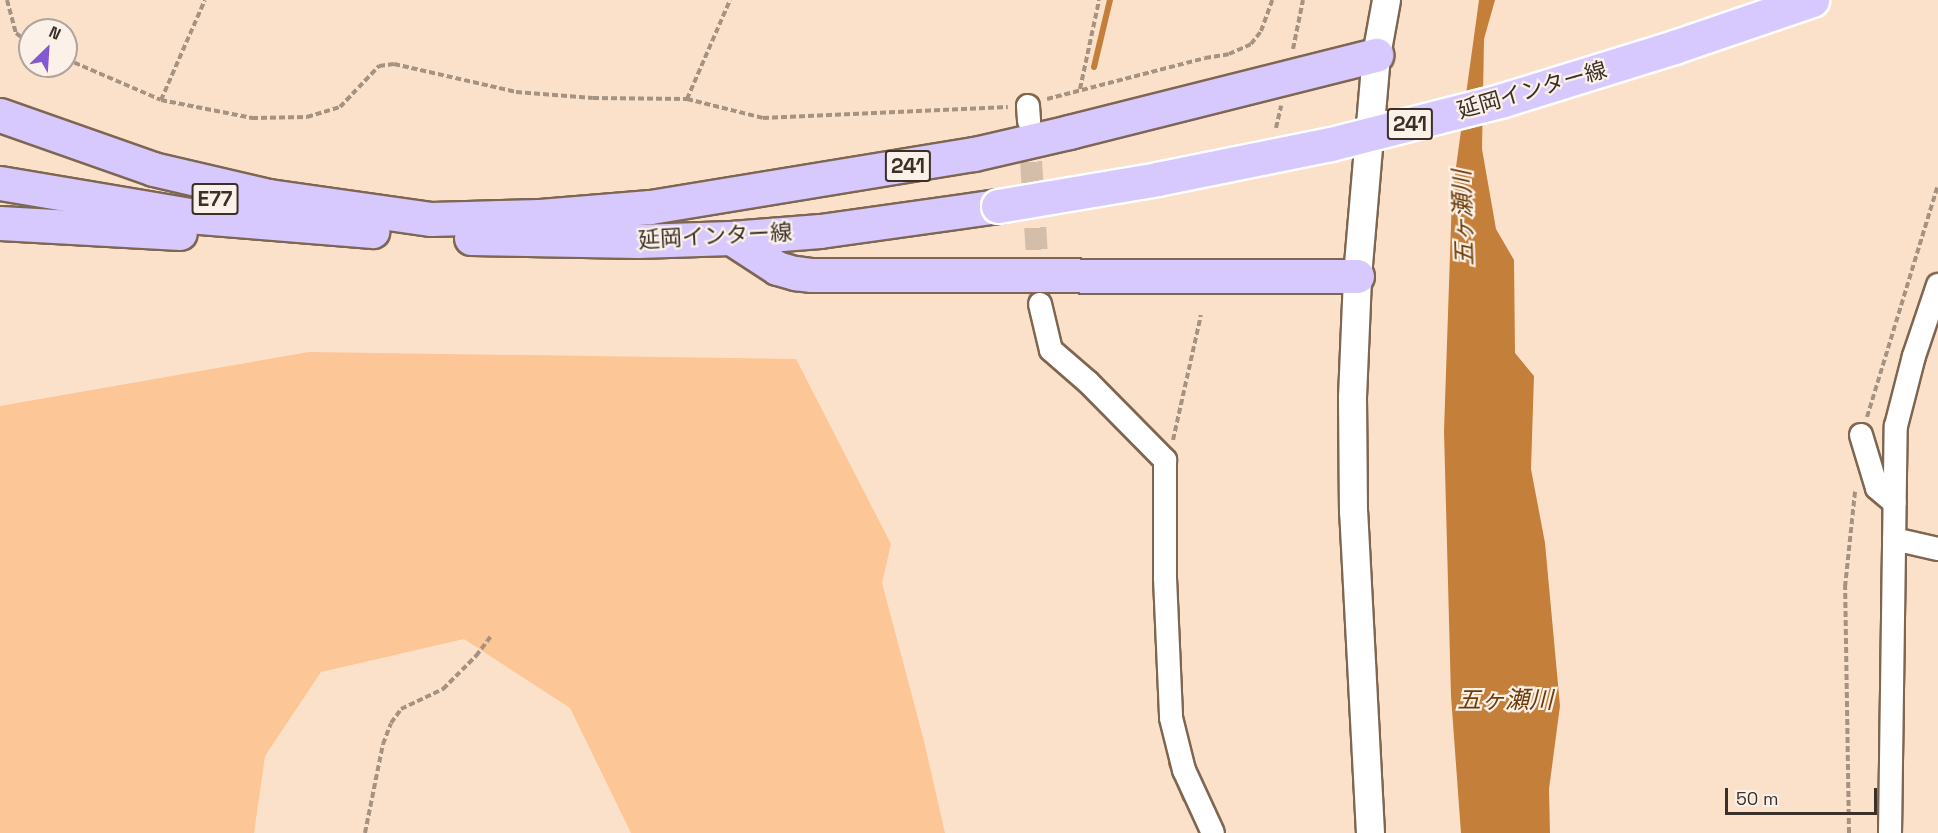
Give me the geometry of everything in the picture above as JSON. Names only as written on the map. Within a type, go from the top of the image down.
[{"type":"highway","name":"延岡インター線","points":[[431,227],[538,241],[730,238],[840,228],[998,206],[1157,179],[1331,144],[1503,100],[1674,47],[1812,0]]},
{"type":"highway","name":"241","points":[[431,227],[650,207],[876,172],[1070,132],[1376,55]]},
{"type":"highway","points":[[0,115],[97,152],[210,184],[431,227]]},
{"type":"highway","name":"E77","points":[[0,164],[126,186],[431,227]]},
{"type":"highway","name":"E77","points":[[0,183],[200,217],[431,227]]},
{"type":"highway","name":"延岡インター線","points":[[431,227],[730,226],[896,216],[998,206]]},
{"type":"highway","points":[[0,223],[274,237],[431,227]]},
{"type":"highway","points":[[730,238],[777,268],[812,275],[1357,276]]},
{"type":"street","points":[[1370,833],[1353,512],[1352,397],[1357,276],[1376,55],[1386,0]]},
{"type":"street","points":[[1890,833],[1896,426],[1914,356],[1938,285]]},
{"type":"street","points":[[1040,304],[1051,350],[1088,382],[1165,460],[1165,578],[1171,718],[1184,770],[1214,833]]},
{"type":"street","points":[[1861,435],[1876,488],[1895,503]]},
{"type":"street","points":[[1894,539],[1938,549]]},
{"type":"path","points":[[7,0],[18,35]]},
{"type":"path","points":[[161,100],[205,0]]},
{"type":"path","points":[[687,99],[730,0]]},
{"type":"path","points":[[1080,88],[1099,0]]},
{"type":"path","points":[[78,64],[161,100],[252,118],[307,117],[340,106],[379,66],[394,64],[516,92],[593,98],[687,99],[763,117],[1028,114],[1080,88],[1229,54],[1251,44],[1261,31],[1272,0]]},
{"type":"path","points":[[1165,460],[1172,445],[1201,315]]},
{"type":"path","points":[[365,833],[383,744],[391,723],[401,709],[442,689],[476,657],[491,636]]},
{"type":"shaded area","points":[[309,352],[796,359],[891,544],[882,583],[924,741],[945,833],[631,833],[570,708],[464,639],[321,672],[265,756],[254,833],[0,833],[0,406]]},
{"type":"water","name":"五ヶ瀬川","points":[[1479,0],[1495,0],[1484,39],[1482,149],[1496,229],[1514,260],[1515,353],[1534,376],[1531,469],[1545,543],[1560,706],[1549,789],[1550,833],[1461,833],[1451,696],[1444,431],[1452,196]]},
{"type":"waterway","points":[[1094,67],[1110,0]]},
{"type":"waterway","points":[[1171,764],[1185,799]]},
{"type":"tunnel","points":[[1029,129],[1040,304]]}]
